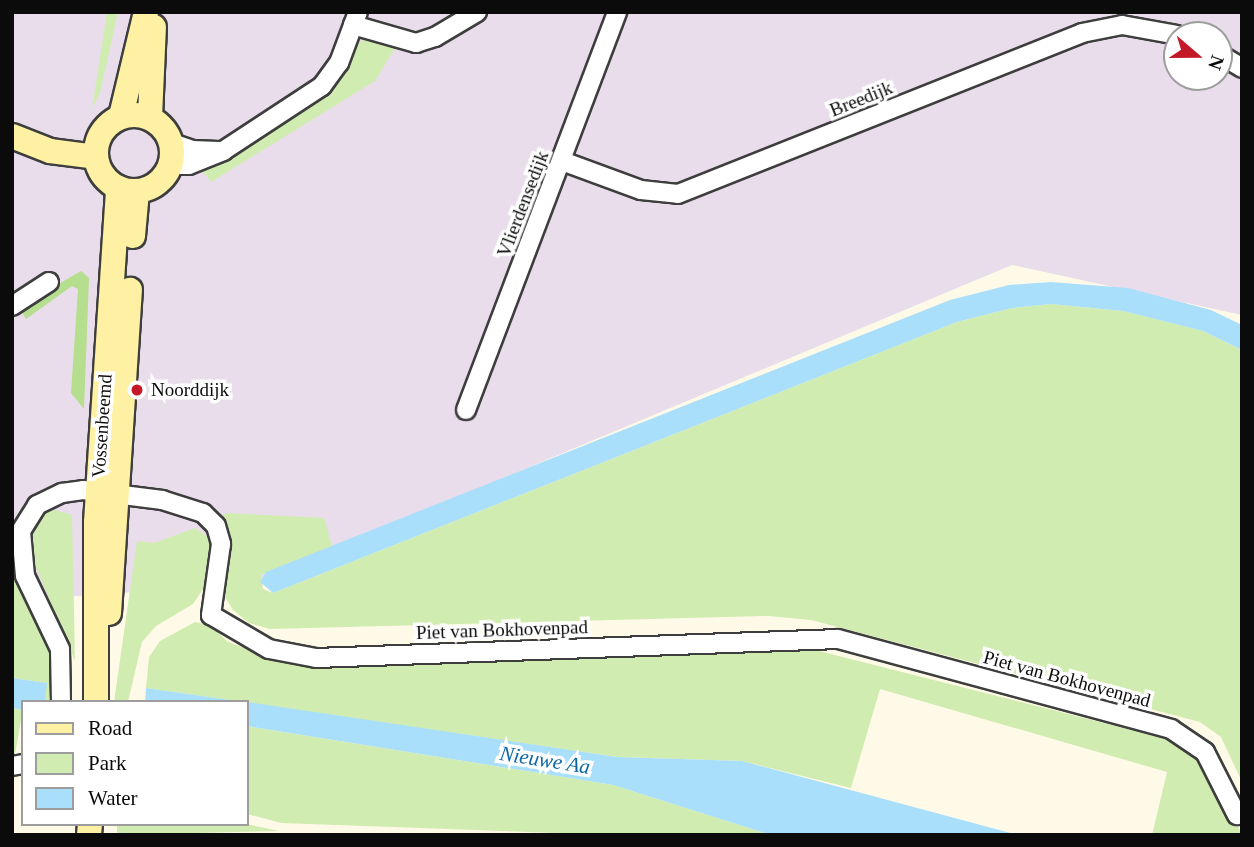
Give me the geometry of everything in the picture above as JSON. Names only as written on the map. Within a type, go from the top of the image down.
[{"type":"main road","points":[[121,116],[150,117],[166,130],[172,154],[158,183],[127,189],[103,175],[97,148],[121,116],[146,12]]},
{"type":"main road","points":[[150,117],[155,12]]},
{"type":"main road","points":[[17,138],[51,151],[97,148]]},
{"type":"main road","name":"Vossenbeemd","points":[[96,700],[97,665],[108,626],[108,493],[127,189]]},
{"type":"street","points":[[172,154],[189,165],[223,151],[322,86],[339,64],[355,19],[416,43],[435,37],[477,12]]},
{"type":"street","name":"Vlierdensedijk","points":[[466,410],[617,12]]},
{"type":"street","name":"Breedijk","points":[[562,161],[640,190],[678,194],[1082,33],[1122,25],[1163,32]]},
{"type":"street","points":[[12,306],[49,282]]},
{"type":"street","name":"Piet van Bokhovenpad","points":[[61,700],[60,649],[25,576],[21,531],[46,500],[62,493],[108,493],[186,506],[216,526],[220,544],[211,615],[269,649],[316,657],[838,639],[1171,729],[1205,752],[1237,815]]},
{"type":"shaded area","points":[[12,12],[1242,12],[1242,315],[1012,265],[250,584],[49,598],[12,552]]},
{"type":"green space","points":[[107,12],[118,12],[100,93],[92,108]]},
{"type":"green space","points":[[366,39],[395,48],[375,81],[211,182],[203,172],[320,97],[355,44]]},
{"type":"green space","points":[[81,271],[89,278],[84,409],[71,393],[78,289],[72,286],[26,319],[19,307]]},
{"type":"green space","points":[[1051,304],[1123,311],[1203,331],[1242,350],[1242,782],[1221,737],[1200,722],[811,620],[768,616],[270,629],[249,623],[233,610],[223,594],[228,544],[227,530],[218,517],[227,513],[324,518],[332,546],[261,575],[263,589],[273,593],[957,322],[1012,308]]},
{"type":"green space","points":[[51,509],[72,515],[75,661],[29,550],[29,534],[40,514]]},
{"type":"green space","points":[[195,528],[211,539],[203,589],[193,604],[156,626],[142,642],[128,700],[114,700],[137,541],[154,543]]},
{"type":"green space","points":[[12,548],[52,654],[54,700],[38,700],[46,683],[12,678]]},
{"type":"green space","points":[[195,622],[210,625],[228,642],[275,659],[803,647],[1183,743],[1201,751],[1242,835],[1152,835],[1167,772],[880,689],[851,788],[742,761],[617,757],[248,703],[248,700],[228,700],[146,688],[149,657],[160,641]]},
{"type":"green space","points":[[12,708],[21,710],[15,754],[12,754]]},
{"type":"green space","points":[[248,726],[613,785],[771,835],[610,835],[281,823],[248,814]]},
{"type":"green space","points":[[248,824],[279,831],[117,835],[117,826]]},
{"type":"water","points":[[1051,282],[1128,288],[1211,310],[1242,325],[1242,350],[1203,331],[1123,311],[1051,304],[1012,308],[957,322],[273,593],[260,582],[266,572],[950,300],[1009,285]]},
{"type":"water","points":[[12,678],[47,683],[45,700],[21,700],[21,710],[12,708]]},
{"type":"water","points":[[146,688],[230,700],[145,700]]},
{"type":"water","name":"Nieuwe Aa","points":[[248,702],[617,757],[742,761],[1018,835],[771,835],[613,785],[248,726]]},
{"type":"place","name":"Noorddijk","points":[[137,390]]}]
